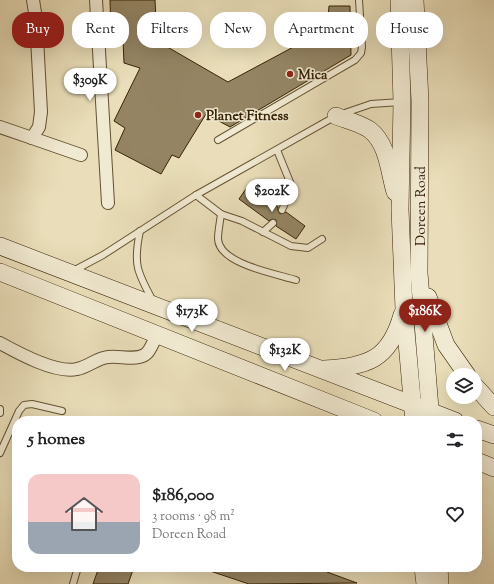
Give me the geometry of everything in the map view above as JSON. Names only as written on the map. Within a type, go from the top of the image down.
[{"type":"main road","name":"Doreen Road","points":[[414,413],[404,309],[400,209],[411,102],[415,0]]},
{"type":"main road","name":"Doreen Road","points":[[398,3],[411,102],[419,273],[431,416]]},
{"type":"main road","points":[[336,116],[369,130],[379,141],[385,153],[400,209]]},
{"type":"main road","points":[[0,246],[318,369],[414,413],[427,416]]},
{"type":"main road","points":[[0,272],[361,416]]},
{"type":"main road","points":[[419,273],[434,317],[446,345],[462,368]]},
{"type":"main road","points":[[318,369],[358,366],[380,355],[394,339],[404,309]]},
{"type":"main road","points":[[482,394],[494,407]]},
{"type":"main road","points":[[482,431],[494,435]]},
{"type":"main road","points":[[482,463],[494,468]]},
{"type":"main road","points":[[482,472],[494,475]]},
{"type":"main road","points":[[424,572],[425,584]]},
{"type":"main road","points":[[439,572],[440,584]]},
{"type":"street","points":[[32,138],[39,127],[41,112],[36,19],[33,0]]},
{"type":"street","points":[[96,0],[108,203]]},
{"type":"street","points":[[0,127],[81,155]]},
{"type":"street","points":[[0,343],[20,354],[69,370],[78,369],[107,357],[136,358],[144,355],[147,353],[157,335]]},
{"type":"lane","points":[[218,140],[355,60],[361,53],[362,47],[359,0]]},
{"type":"lane","points":[[69,273],[103,255],[196,195],[336,116],[371,104],[411,102]]},
{"type":"lane","points":[[277,150],[292,187],[282,210]]},
{"type":"lane","points":[[196,195],[221,214],[242,221],[291,246],[308,248],[322,239]]},
{"type":"lane","points":[[221,214],[218,240],[220,246],[230,258],[296,280]]},
{"type":"lane","points":[[263,232],[273,223]]},
{"type":"lane","points":[[140,231],[136,252],[136,266],[141,280],[156,307]]},
{"type":"lane","points":[[17,416],[24,405],[32,404],[62,411]]},
{"type":"lane","points":[[0,453],[12,427]]},
{"type":"lane","points":[[73,584],[77,572]]},
{"type":"building","points":[[110,0],[155,0],[156,12],[137,12],[137,48],[169,48],[228,82],[292,48],[351,48],[351,55],[230,127],[206,114],[179,158],[172,155],[161,174],[115,150],[125,128],[114,121],[140,68],[124,63],[123,48],[129,48],[129,12],[110,12]]},
{"type":"building","points":[[329,6],[350,6],[350,12],[328,12]]},
{"type":"building","points":[[248,186],[278,207],[280,214],[286,212],[305,226],[296,239],[276,226],[276,220],[272,219],[269,221],[239,199]]},
{"type":"building","points":[[97,572],[132,572],[128,584],[93,584]]},
{"type":"building","points":[[213,572],[327,572],[357,583],[249,584]]},
{"type":"place","name":"Mica","points":[[290,74]]},
{"type":"place","name":"Planet Fitness","points":[[198,115]]}]
